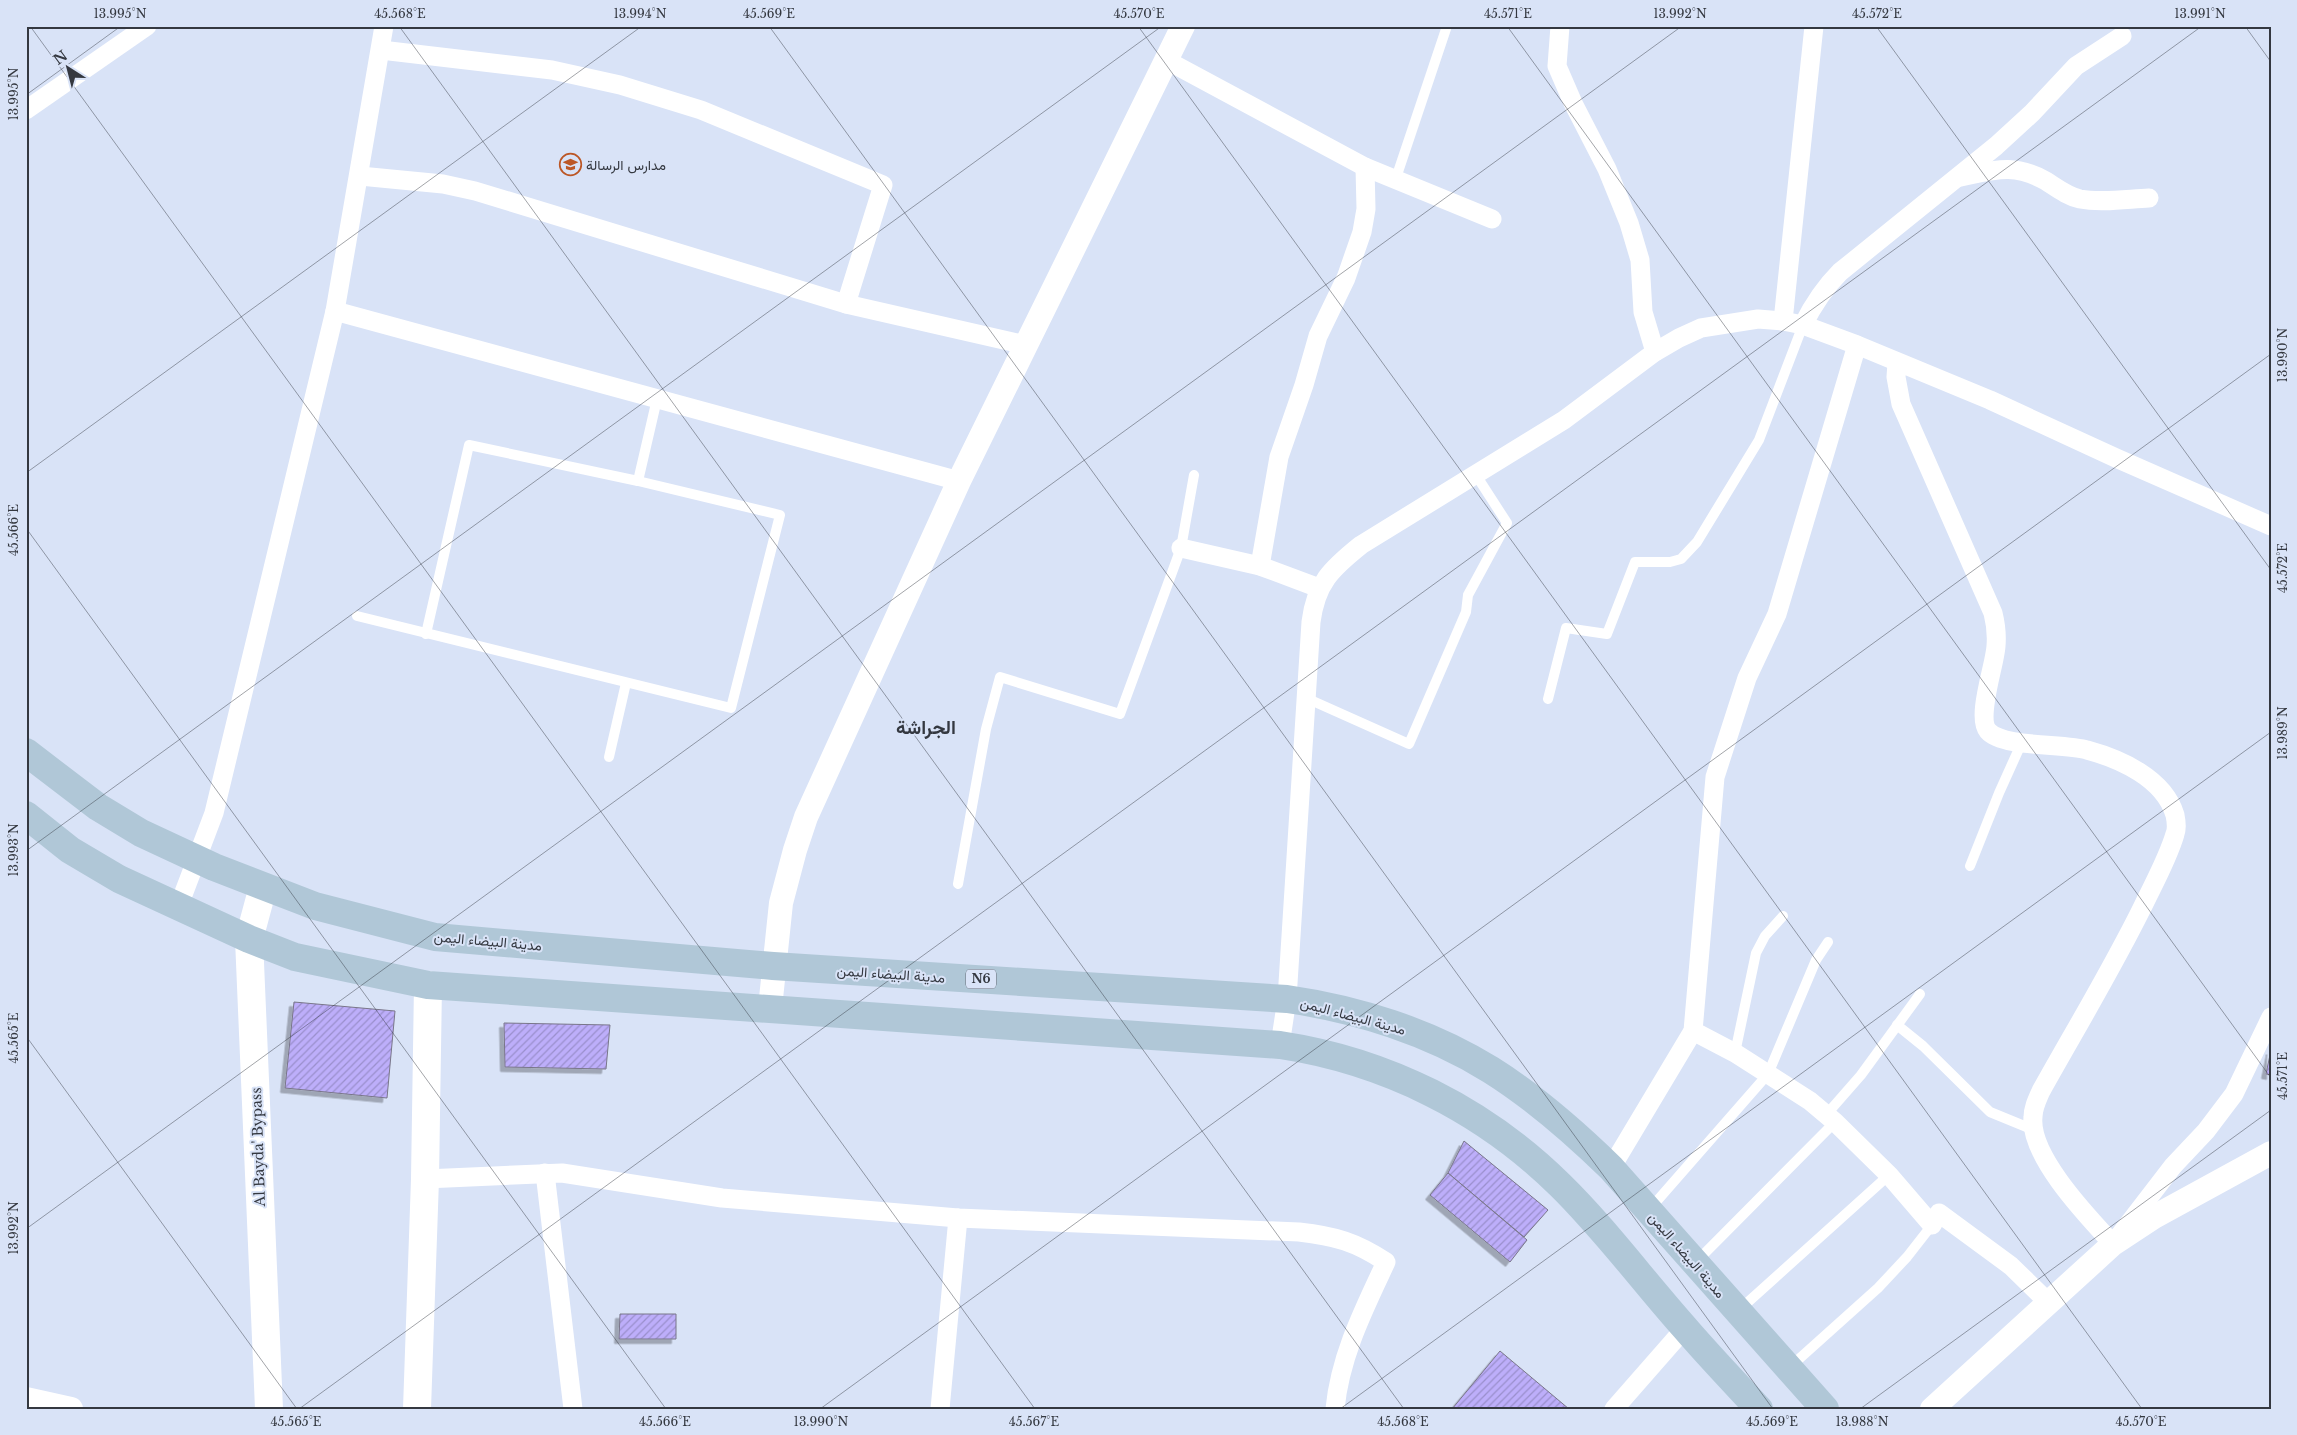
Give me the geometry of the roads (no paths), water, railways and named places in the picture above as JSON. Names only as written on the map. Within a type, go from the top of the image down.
[{"type":"main road","name":"مدينة البيضاء اليمن","points":[[26,752],[98,807],[141,833],[198,859],[263,887],[315,906],[435,937],[773,966],[1287,999],[1316,1004],[1382,1021],[1418,1034],[1490,1070],[1550,1113],[1583,1141],[1611,1168],[1825,1409]]},
{"type":"main road","points":[[26,815],[70,850],[118,879],[249,939],[295,957],[348,970],[428,985],[1280,1045],[1343,1058],[1406,1080],[1490,1126],[1560,1185],[1685,1328],[1759,1409]]},
{"type":"main road","name":"Al Bayda' Bypass","points":[[263,887],[249,939],[269,1409]]},
{"type":"main road","points":[[418,1409],[425,1180],[428,985]]},
{"type":"street","points":[[26,110],[147,26]]},
{"type":"street","points":[[178,908],[198,859],[216,804],[335,311],[360,176],[384,26]]},
{"type":"street","points":[[770,1008],[781,903],[806,817],[959,481],[1183,26]]},
{"type":"street","points":[[1560,26],[1558,66],[1573,103],[1607,169],[1629,223],[1640,260],[1643,312],[1656,352]]},
{"type":"street","points":[[1782,320],[1814,26]]},
{"type":"street","points":[[1803,325],[1815,301],[1840,272],[2013,131],[2076,66],[2122,36]]},
{"type":"street","points":[[381,50],[552,70],[628,87],[700,110],[883,186],[846,304]]},
{"type":"street","points":[[1166,60],[1365,168],[1492,219]]},
{"type":"street","points":[[1260,566],[1279,458],[1304,385],[1318,336],[1346,278],[1362,232],[1366,208],[1365,168]]},
{"type":"street","points":[[1955,179],[2000,169],[2017,169],[2032,174],[2066,194],[2080,199],[2149,198]]},
{"type":"street","points":[[360,176],[442,184],[493,196],[846,304],[1026,345]]},
{"type":"street","points":[[335,311],[959,481]]},
{"type":"street","points":[[1280,1045],[1287,999],[1311,622],[1313,604],[1319,588],[1328,575],[1361,545],[1564,420],[1656,352],[1679,338],[1701,328],[1758,320],[1782,320],[1803,325],[1857,345],[1990,400],[2151,474],[2271,526]]},
{"type":"street","points":[[1611,1168],[1693,1031],[1715,777],[1747,678],[1777,614],[1857,345]]},
{"type":"street","points":[[1897,363],[1896,377],[1901,404],[1993,613],[1997,630],[1996,648],[1984,716],[1985,726],[1996,737],[2084,749],[2121,762],[2157,787],[2175,816],[2176,832],[2133,926],[2041,1092],[2032,1119],[2034,1130],[2046,1158],[2066,1190],[2113,1244]]},
{"type":"street","points":[[1181,548],[1260,566],[1319,588]]},
{"type":"street","points":[[2113,1244],[2173,1166],[2206,1131],[2234,1094],[2271,1017]]},
{"type":"street","points":[[1693,1031],[1735,1052],[1796,1090],[1831,1118],[1889,1175],[1932,1225],[1939,1213],[2011,1266],[2048,1302]]},
{"type":"street","points":[[1932,1409],[2113,1244],[2154,1217],[2271,1153]]},
{"type":"street","points":[[544,1173],[573,1409]]},
{"type":"street","points":[[425,1180],[562,1173],[722,1198],[958,1218],[1299,1232],[1330,1235],[1365,1248],[1386,1262],[1344,1359],[1335,1409]]},
{"type":"street","points":[[940,1409],[958,1218]]},
{"type":"street","points":[[1614,1409],[1685,1328]]},
{"type":"street","points":[[26,1399],[71,1409]]},
{"type":"lane","points":[[1395,181],[1448,26]]},
{"type":"lane","points":[[1548,698],[1566,628],[1606,634],[1635,562],[1670,562],[1681,559],[1697,542],[1759,440],[1803,325]]},
{"type":"lane","points":[[638,481],[657,399]]},
{"type":"lane","points":[[357,616],[426,634],[731,708],[780,515],[638,481],[469,444],[426,634]]},
{"type":"lane","points":[[958,884],[986,729],[1000,677],[1120,714],[1181,548],[1194,475]]},
{"type":"lane","points":[[1306,698],[1410,744],[1466,612],[1468,596],[1507,522],[1476,475]]},
{"type":"lane","points":[[609,756],[626,683]]},
{"type":"lane","points":[[1970,866],[2022,742]]},
{"type":"lane","points":[[1735,1052],[1756,953],[1766,936],[1783,916]]},
{"type":"lane","points":[[1648,1211],[1768,1074],[1816,960],[1828,942]]},
{"type":"lane","points":[[1695,1263],[1831,1118],[1920,994]]},
{"type":"lane","points":[[1897,1025],[1923,1046],[1990,1112],[2034,1130]]},
{"type":"lane","points":[[1737,1311],[1889,1175]]},
{"type":"lane","points":[[1788,1369],[1878,1288],[1907,1258],[1932,1225]]},
{"type":"place","name":"مدارس الرسالة","points":[[570,165]]},
{"type":"district","name":"الجراشة","points":[[926,727]]}]
